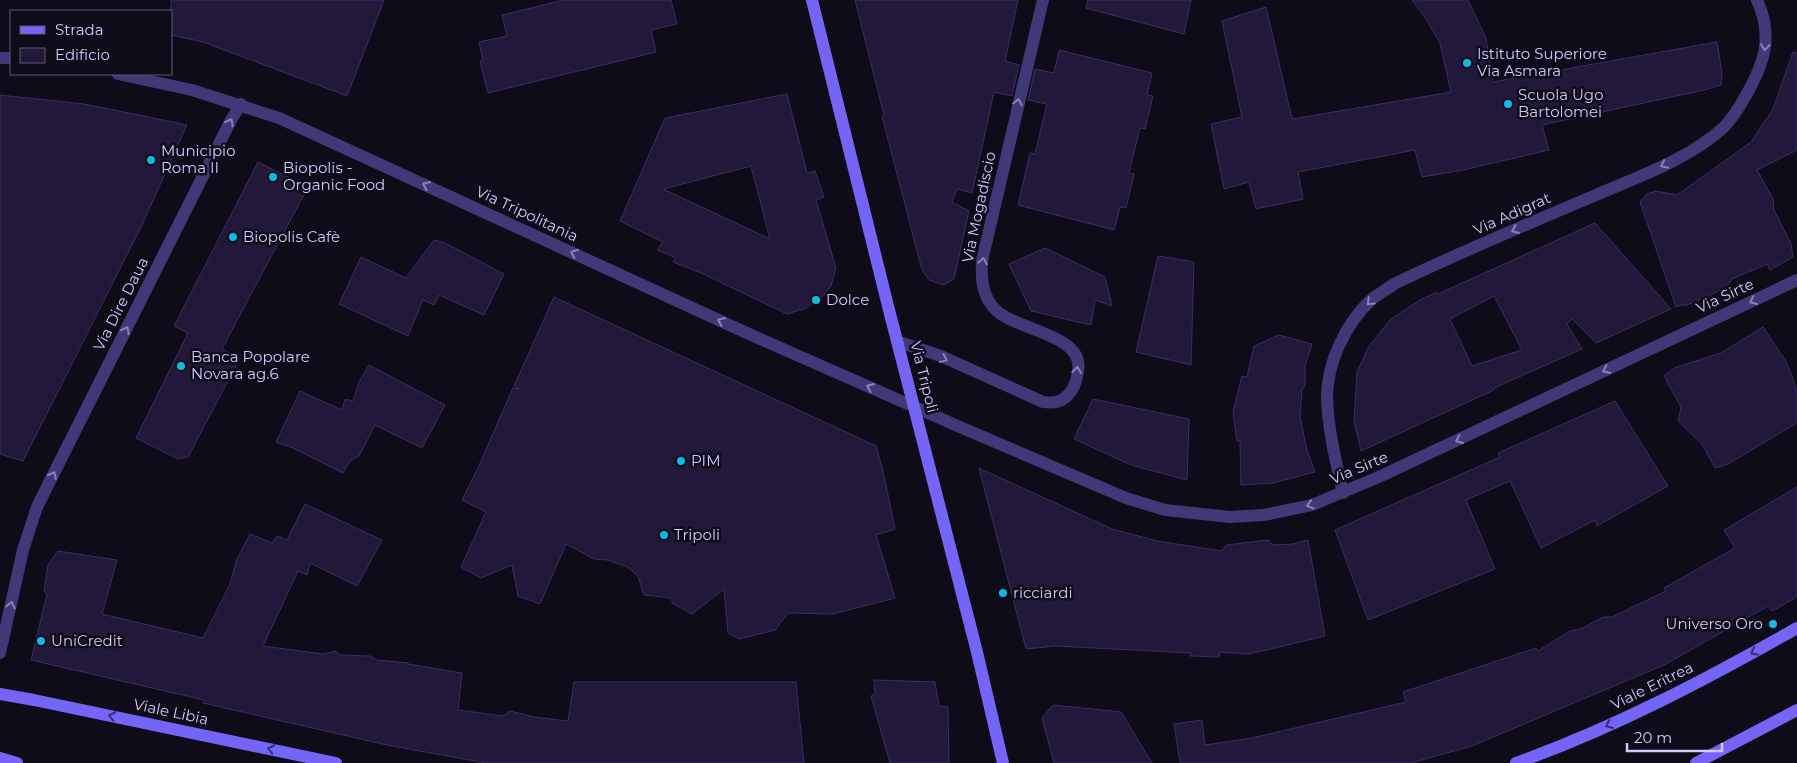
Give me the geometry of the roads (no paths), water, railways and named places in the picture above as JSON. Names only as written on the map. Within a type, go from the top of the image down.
[{"type":"street","name":"Via Tripoli","points":[[812,0],[977,652],[1002,763]]},
{"type":"street","name":"Via Mogadiscio","points":[[898,342],[941,356],[1043,402],[1054,403],[1064,400],[1073,387],[1079,366],[1078,359],[1073,351],[1066,343],[1009,320],[996,311],[984,292],[981,278],[982,261],[1043,0]]},
{"type":"street","name":"Via Adigrat","points":[[1342,492],[1332,444],[1327,397],[1330,369],[1344,335],[1360,312],[1373,299],[1394,284],[1662,166],[1696,149],[1715,135],[1728,123],[1740,106],[1763,63],[1766,34],[1757,0]]},
{"type":"street","name":"Via Tripolitania","points":[[123,75],[192,90],[241,104],[279,118],[740,330],[915,406]]},
{"type":"street","name":"Via Dire Daua","points":[[0,653],[23,550],[32,519],[231,120],[241,104]]},
{"type":"street","name":"Via Sirte","points":[[915,406],[1118,495],[1165,510],[1230,517],[1264,515],[1312,505],[1390,472],[1797,280]]},
{"type":"street","name":"Viale Eritrea","points":[[1516,763],[1604,727],[1658,702],[1797,628]]},
{"type":"street","name":"Viale Libia","points":[[0,694],[336,763]]},
{"type":"street","points":[[1696,763],[1797,710]]},
{"type":"street","points":[[0,758],[17,763]]},
{"type":"place","name":"Istituto Superiore Via Asmara","points":[[1467,63]]},
{"type":"place","name":"Scuola Ugo Bartolomei","points":[[1508,104]]},
{"type":"place","name":"Municipio Roma II","points":[[151,160]]},
{"type":"place","name":"Biopolis - Organic Food","points":[[273,177]]},
{"type":"place","name":"Biopolis Cafè","points":[[233,237]]},
{"type":"place","name":"Dolce","points":[[816,300]]},
{"type":"place","name":"Banca Popolare Novara ag.6","points":[[181,366]]},
{"type":"place","name":"PIM","points":[[681,461]]},
{"type":"place","name":"Tripoli","points":[[664,535]]},
{"type":"place","name":"ricciardi","points":[[1003,593]]},
{"type":"place","name":"Universo Oro","points":[[1773,624]]},
{"type":"place","name":"UniCredit","points":[[41,641]]}]
